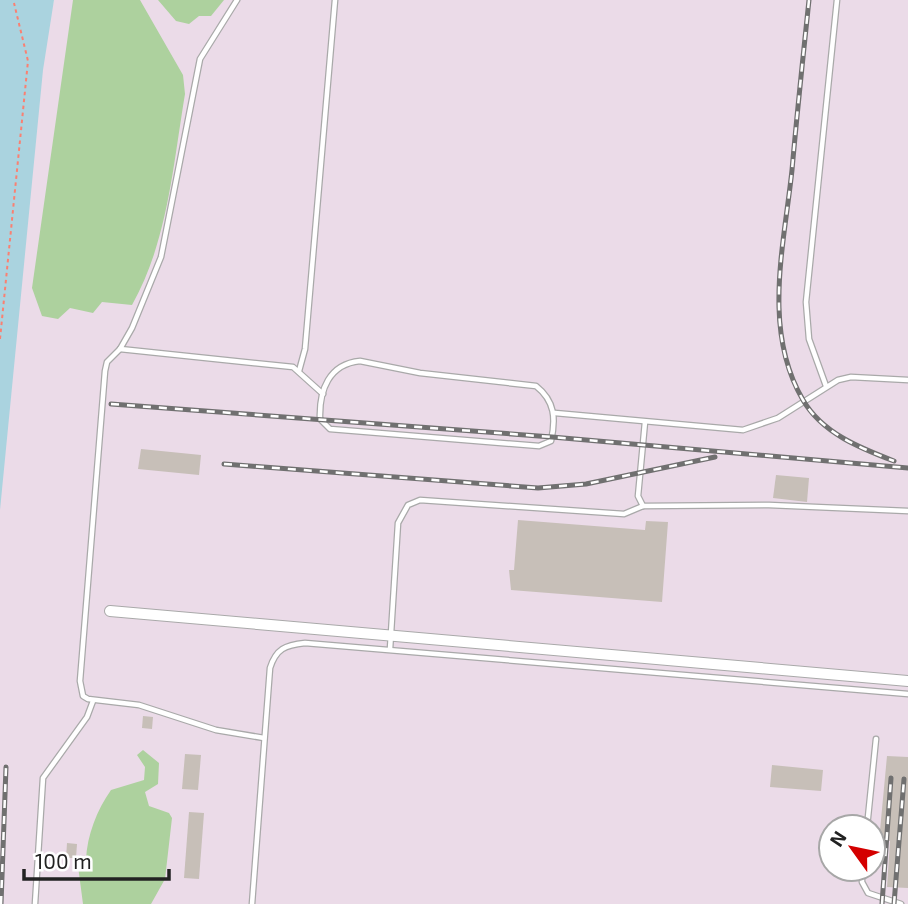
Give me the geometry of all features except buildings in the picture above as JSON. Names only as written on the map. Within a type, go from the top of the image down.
[{"type":"street","points":[[110,611],[908,681]]},
{"type":"lane","points":[[237,0],[200,59],[166,242],[132,328],[120,349],[107,362],[80,681],[83,696],[93,700],[139,705],[216,730],[264,738]]},
{"type":"lane","points":[[299,371],[305,349],[335,0]]},
{"type":"lane","points":[[826,386],[808,339],[806,302],[838,0]]},
{"type":"lane","points":[[120,349],[282,365],[299,371],[323,394]]},
{"type":"lane","points":[[360,361],[421,373],[527,383],[543,391],[555,413],[551,442],[545,446],[337,430],[324,426],[320,419],[327,379],[335,369],[360,361]]},
{"type":"lane","points":[[555,413],[743,430],[778,418],[826,386],[850,377],[908,380]]},
{"type":"lane","points":[[643,506],[638,495],[645,422]]},
{"type":"lane","points":[[390,649],[398,523],[404,510],[414,502],[427,499],[624,514],[643,506],[769,505],[908,511]]},
{"type":"lane","points":[[252,904],[270,668],[279,650],[305,643],[356,650],[390,649],[908,694]]},
{"type":"lane","points":[[35,904],[43,778],[88,718],[93,700]]},
{"type":"lane","points":[[868,813],[876,739]]},
{"type":"lane","points":[[863,883],[868,893],[901,904]]},
{"type":"path","points":[[0,339],[28,61],[14,3]]},
{"type":"shaded area","points":[[54,0],[908,0],[908,904],[0,904],[0,260]]},
{"type":"green space","points":[[73,0],[140,0],[183,75],[185,94],[168,202],[154,255],[132,305],[102,302],[93,313],[70,308],[58,319],[42,316],[32,288]]},
{"type":"green space","points":[[158,0],[224,0],[211,16],[199,16],[189,24],[176,21]]},
{"type":"green space","points":[[143,750],[159,763],[158,784],[145,792],[149,806],[169,813],[172,818],[165,879],[151,904],[83,904],[78,866],[86,860],[94,823],[111,790],[144,780],[145,767],[137,755]]},
{"type":"water","points":[[0,0],[54,0],[43,70],[0,510]]},
{"type":"railway","points":[[809,0],[781,258],[779,317],[783,345],[790,373],[803,400],[820,422],[855,445],[894,461]]},
{"type":"railway","points":[[111,404],[552,437],[908,468]]},
{"type":"railway","points":[[224,464],[538,488],[586,484],[715,457]]},
{"type":"railway","points":[[1,904],[6,767]]},
{"type":"railway","points":[[882,904],[891,778]]},
{"type":"railway","points":[[894,904],[904,779]]}]
